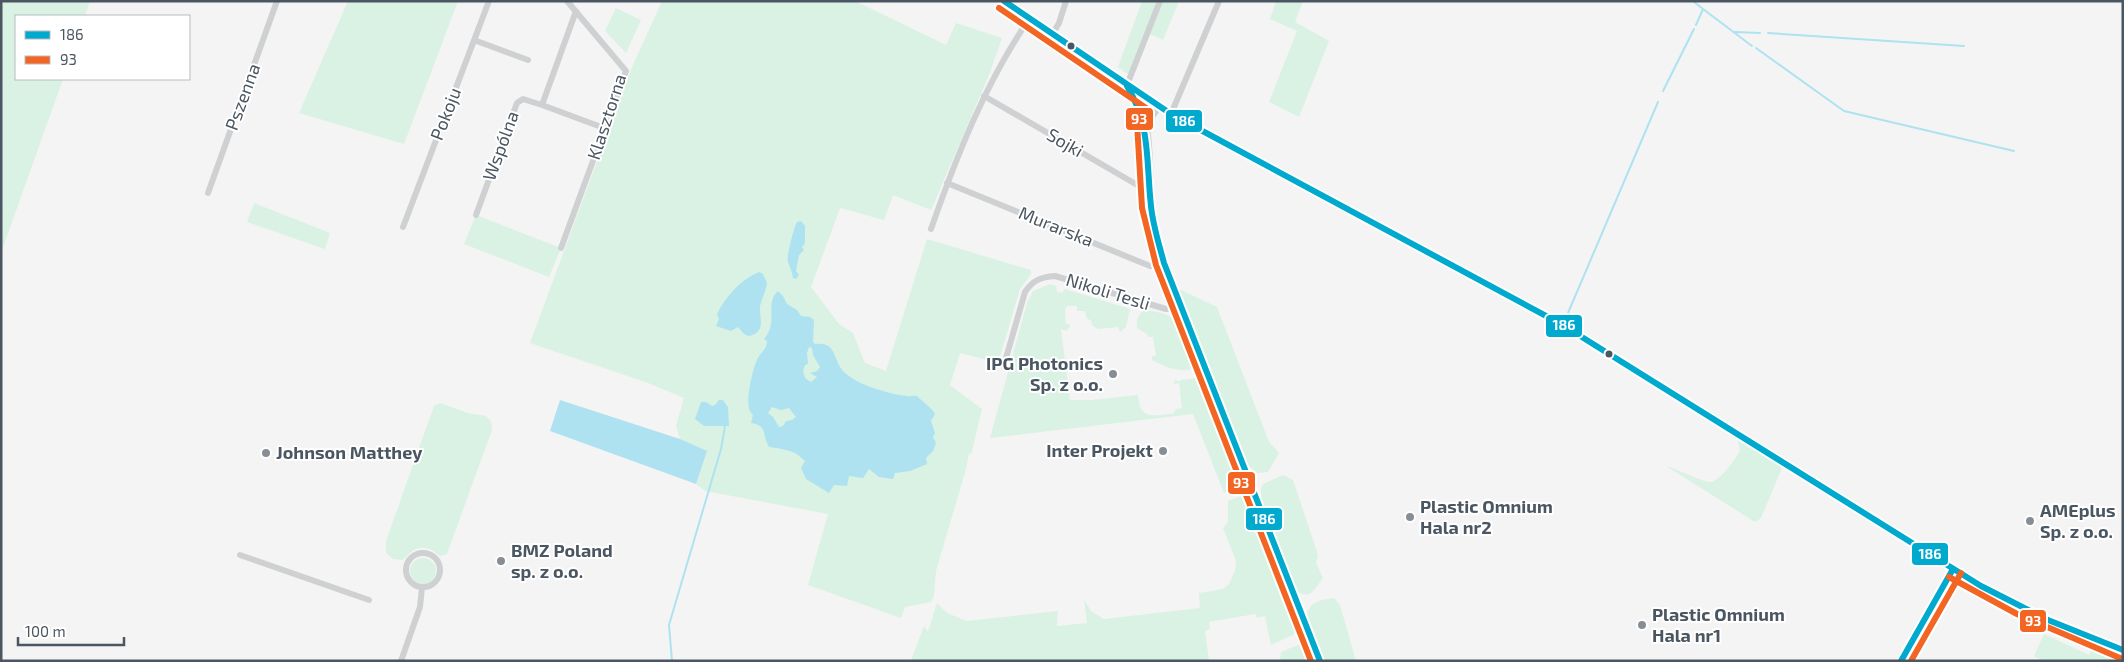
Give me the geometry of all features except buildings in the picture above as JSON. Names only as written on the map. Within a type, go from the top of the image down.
[{"type":"street","name":"Pszenna","points":[[208,193],[277,1]]},
{"type":"street","name":"Pokoju","points":[[403,227],[489,1]]},
{"type":"street","name":"Klasztorna","points":[[561,248],[626,71],[567,1]]},
{"type":"street","points":[[1004,1],[1171,114],[1561,324],[1953,568],[2020,606],[2067,628],[2123,650]]},
{"type":"street","points":[[1052,34],[1059,24],[1066,1]]},
{"type":"street","points":[[1127,85],[1160,1]]},
{"type":"street","points":[[1171,114],[1219,1]]},
{"type":"street","name":"Wspólna","points":[[542,105],[576,11]]},
{"type":"street","points":[[931,229],[947,184],[984,96],[1004,56],[1029,19]]},
{"type":"street","points":[[474,40],[528,60]]},
{"type":"street","points":[[1127,85],[1136,97],[1145,121]]},
{"type":"street","name":"Sojki","points":[[984,96],[1140,186],[1149,185]]},
{"type":"street","name":"Wspólna","points":[[476,215],[517,103],[523,99],[604,128]]},
{"type":"street","points":[[1157,105],[1151,106],[1145,113],[1145,121],[1153,223],[1164,263],[1320,661]]},
{"type":"street","name":"Murarska","points":[[947,184],[1150,266],[1164,263]]},
{"type":"street","name":"Nikoli Tesli","points":[[1004,364],[1025,292],[1030,284],[1038,279],[1055,276],[1166,309],[1182,306]]},
{"type":"street","points":[[426,553],[435,558],[441,571],[435,583],[422,587],[415,585],[409,580],[406,567],[414,555],[426,553]]},
{"type":"street","points":[[240,555],[369,600]]},
{"type":"street","points":[[1901,661],[1953,568]]},
{"type":"street","points":[[401,661],[420,607],[422,587]]},
{"type":"green space","points":[[1,1],[90,1],[85,15],[15,15],[15,80],[63,80],[1,253]]},
{"type":"green space","points":[[348,1],[458,1],[404,144],[299,113]]},
{"type":"green space","points":[[662,1],[855,1],[946,45],[956,23],[1002,38],[989,75],[931,210],[893,195],[884,220],[840,208],[811,287],[839,324],[853,333],[865,363],[886,371],[927,239],[1031,270],[1031,274],[1020,289],[998,363],[960,353],[950,385],[982,409],[971,455],[969,453],[936,571],[934,596],[931,602],[905,607],[901,618],[808,585],[828,514],[705,491],[696,484],[706,451],[680,439],[676,426],[684,398],[648,383],[530,343],[632,67]]},
{"type":"green space","points":[[1142,1],[1158,1],[1129,75],[1118,67]]},
{"type":"green space","points":[[1162,1],[1179,1],[1163,40],[1150,34]]},
{"type":"green space","points":[[1276,1],[1303,1],[1295,22],[1329,41],[1299,117],[1269,102],[1297,31],[1270,19]]},
{"type":"green space","points":[[616,8],[641,20],[626,53],[605,31]]},
{"type":"green space","points":[[254,203],[330,233],[325,249],[247,222]]},
{"type":"green space","points":[[476,215],[561,248],[549,277],[464,244]]},
{"type":"green space","points":[[1050,284],[1056,286],[1057,292],[1062,293],[1065,289],[1130,309],[1126,327],[1120,332],[1118,327],[1098,329],[1092,325],[1091,320],[1087,319],[1085,311],[1077,311],[1077,306],[1067,306],[1065,309],[1066,324],[1069,324],[1070,327],[1066,331],[1061,329],[1070,400],[1092,400],[1138,395],[1141,409],[1144,413],[1148,415],[1173,414],[1176,409],[1182,408],[1179,383],[1173,384],[1175,380],[1180,382],[1180,380],[1201,376],[1242,481],[1224,493],[1193,414],[990,438],[1027,303],[1033,291]]},
{"type":"green space","points":[[1179,289],[1217,307],[1269,442],[1279,453],[1268,472],[1257,473],[1249,466]]},
{"type":"green space","points":[[1144,310],[1167,315],[1175,320],[1185,334],[1197,365],[1187,370],[1181,370],[1152,360],[1152,356],[1156,356],[1153,337],[1148,337],[1147,334],[1137,328],[1138,318]]},
{"type":"green space","points":[[440,403],[468,413],[486,416],[491,421],[492,430],[447,554],[440,556],[430,549],[418,548],[402,560],[393,559],[386,553],[386,541],[434,406]]},
{"type":"green space","points":[[1737,437],[1784,463],[1761,518],[1755,522],[1666,466],[1711,482],[1727,469],[1740,451]]},
{"type":"green space","points":[[1283,475],[1293,480],[1318,555],[1316,563],[1323,578],[1312,592],[1306,595],[1297,591],[1261,499],[1263,484]]},
{"type":"green space","points":[[1241,496],[1249,499],[1299,628],[1293,635],[1271,645],[1265,616],[1257,618],[1255,614],[1209,622],[1210,628],[1205,632],[1208,661],[911,661],[924,626],[928,632],[937,603],[947,613],[967,621],[1058,611],[1057,626],[1087,623],[1084,599],[1091,611],[1104,619],[1200,608],[1199,593],[1223,589],[1229,584],[1235,571],[1236,561],[1223,528],[1228,522],[1228,501]]},
{"type":"green space","points":[[423,558],[432,562],[436,571],[432,580],[423,584],[414,580],[410,571],[414,562]]},
{"type":"green space","points":[[1334,598],[1340,605],[1356,661],[1325,661],[1307,615],[1308,610],[1313,604]]},
{"type":"green space","points":[[2044,634],[2089,655],[2092,648],[2123,661],[2043,661],[2034,656]]},
{"type":"green space","points":[[1298,645],[1307,647],[1312,661],[1280,661],[1281,652]]},
{"type":"water","points":[[801,221],[805,226],[805,243],[802,247],[804,250],[799,255],[796,271],[799,275],[796,279],[793,278],[788,259],[797,222]]},
{"type":"water","points":[[759,272],[763,274],[767,283],[760,306],[761,324],[758,331],[749,336],[744,334],[738,327],[731,331],[716,326],[719,319],[717,314],[729,295],[746,279]]},
{"type":"water","points":[[778,291],[787,304],[797,310],[801,316],[810,317],[814,320],[813,342],[828,346],[834,353],[841,368],[851,378],[882,391],[906,396],[917,396],[932,410],[935,414],[931,421],[935,433],[933,437],[936,443],[933,451],[926,458],[927,464],[910,471],[895,473],[893,479],[879,477],[869,469],[863,478],[849,476],[847,486],[834,485],[829,493],[806,479],[801,468],[805,461],[798,455],[787,450],[769,447],[760,426],[751,423],[753,415],[749,409],[748,398],[754,368],[767,344],[767,341],[764,339],[771,326],[771,307],[774,296]],"holes":[[[809,347],[812,348],[813,355],[820,367],[817,371],[810,373],[817,377],[811,382],[805,378],[803,371],[805,365],[808,364],[807,353]],[[772,407],[781,410],[789,408],[796,417],[786,421],[783,426],[779,427],[768,413]]]},
{"type":"water","points":[[560,400],[680,439],[707,451],[696,484],[550,431]]},
{"type":"water","points":[[719,400],[723,400],[728,407],[729,426],[704,426],[695,419],[701,402],[706,402],[712,406]]},
{"type":"waterway","points":[[1693,1],[1703,9],[1696,25]]},
{"type":"waterway","points":[[1703,9],[1752,46]]},
{"type":"waterway","points":[[1663,91],[1694,29]]},
{"type":"waterway","points":[[1735,32],[1760,33]]},
{"type":"waterway","points":[[1768,33],[1964,46]]},
{"type":"waterway","points":[[1756,48],[1844,111],[2014,151]]},
{"type":"waterway","points":[[1565,320],[1658,102]]},
{"type":"waterway","points":[[672,661],[669,625],[721,449],[725,426]]},
{"type":"transit line","name":"186","points":[[1004,1],[1171,114],[1561,324],[1981,586],[2048,620],[2123,650]]},
{"type":"transit line","name":"93","points":[[999,8],[1146,108],[1137,123],[1142,208],[1156,265],[1311,661]]},
{"type":"transit line","name":"186","points":[[1127,86],[1135,101],[1144,130],[1152,213],[1164,263],[1320,661]]},
{"type":"transit line","name":"186","points":[[1901,661],[1953,569]]},
{"type":"transit line","name":"93","points":[[1911,661],[1961,573]]},
{"type":"transit line","name":"93","points":[[1949,577],[2017,614],[2120,658]]},
{"type":"place","name":"IPG Photonics Sp. z o.o.","points":[[1113,374]]},
{"type":"place","name":"Inter Projekt","points":[[1163,451]]},
{"type":"place","name":"Johnson Matthey","points":[[266,453]]},
{"type":"place","name":"Plastic Omnium Hala nr2","points":[[1410,517]]},
{"type":"place","name":"AMEplus Sp. z o.o.","points":[[2030,521]]},
{"type":"place","name":"BMZ Poland sp. z o.o.","points":[[501,561]]},
{"type":"place","name":"Plastic Omnium Hala nr1","points":[[1642,625]]}]
